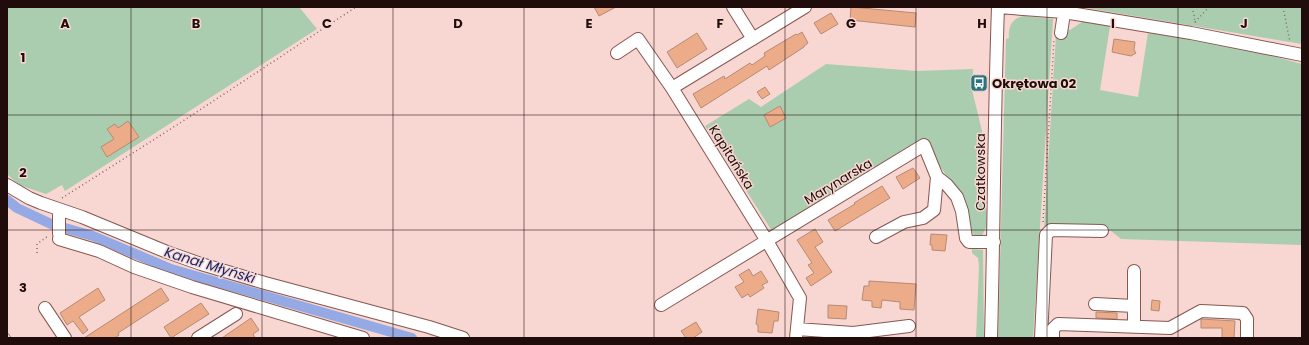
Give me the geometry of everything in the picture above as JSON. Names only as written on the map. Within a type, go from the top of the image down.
[{"type":"street","points":[[733,7],[753,39]]},
{"type":"street","points":[[672,88],[805,7]]},
{"type":"street","points":[[998,7],[1064,10],[1193,28],[1302,55]]},
{"type":"street","name":"Czatkowska","points":[[992,338],[994,124],[998,7]]},
{"type":"street","points":[[1058,34],[1064,10]]},
{"type":"street","name":"Kapitańska","points":[[617,53],[638,39],[672,88],[767,241]]},
{"type":"street","name":"Marynarska","points":[[661,306],[924,145],[937,177]]},
{"type":"street","points":[[937,177],[947,185],[957,197],[962,211],[966,238],[969,242],[994,242]]},
{"type":"street","points":[[876,236],[904,222],[923,218],[934,210],[937,177]]},
{"type":"street","points":[[7,184],[41,204],[82,217],[167,252],[201,264],[463,338]]},
{"type":"street","points":[[59,214],[59,237],[192,287],[363,338]]},
{"type":"street","points":[[1041,338],[1046,235],[1051,230],[1102,231]]},
{"type":"street","points":[[767,241],[800,298],[797,334],[853,333],[909,326]]},
{"type":"street","points":[[1134,271],[1134,306],[1141,331]]},
{"type":"street","points":[[1095,304],[1134,306]]},
{"type":"street","points":[[45,308],[65,338]]},
{"type":"street","points":[[1053,338],[1053,329],[1058,324],[1141,331],[1170,328],[1201,311],[1244,312],[1247,319],[1247,338]]},
{"type":"street","points":[[198,338],[236,314]]},
{"type":"path","points":[[59,200],[180,123],[356,7]]},
{"type":"path","points":[[1192,7],[1193,28]]},
{"type":"path","points":[[1193,28],[1209,7]]},
{"type":"path","points":[[1283,7],[1291,46]]},
{"type":"path","points":[[1043,229],[1058,34]]},
{"type":"path","points":[[37,253],[37,244],[47,236],[59,237]]},
{"type":"green space","points":[[7,7],[299,7],[317,29],[65,191],[62,185],[46,194],[19,185],[7,174]]},
{"type":"green space","points":[[1083,7],[1302,7],[1302,44],[1087,8]]},
{"type":"green space","points":[[1024,16],[1053,19],[1033,338],[998,338],[1006,39],[1009,38],[1009,30],[1014,21]]},
{"type":"green space","points":[[1088,21],[1110,26],[1100,90],[1138,97],[1148,33],[1237,46],[1302,64],[1302,245],[1121,239],[1111,231],[1044,230],[1056,34],[1065,30],[1070,30],[1082,22]]},
{"type":"green space","points":[[826,64],[917,71],[973,69],[972,90],[982,131],[984,162],[987,225],[982,236],[975,238],[956,190],[924,142],[772,231],[705,126],[749,99],[761,107]]},
{"type":"green space","points":[[972,249],[983,250],[984,338],[976,338],[979,267],[978,258],[972,253]]},
{"type":"building","points":[[594,7],[616,7],[599,16]]},
{"type":"building","points":[[851,7],[916,13],[915,27],[850,20]]},
{"type":"building","points":[[831,13],[838,24],[821,34],[814,23]]},
{"type":"building","points":[[802,32],[808,43],[804,47],[769,70],[767,66],[701,108],[693,94],[724,76],[725,79],[750,63],[752,65],[765,56],[764,53]]},
{"type":"building","points":[[697,33],[707,49],[677,68],[667,52]]},
{"type":"building","points":[[1114,39],[1135,42],[1134,50],[1136,53],[1131,56],[1112,52]]},
{"type":"building","points":[[765,87],[770,94],[762,99],[757,92]]},
{"type":"building","points":[[780,106],[786,118],[770,127],[764,115]]},
{"type":"building","points":[[128,121],[139,137],[107,157],[101,147],[114,139],[107,129],[115,124],[118,128]]},
{"type":"building","points":[[913,168],[920,178],[903,189],[896,177]]},
{"type":"building","points":[[882,186],[890,198],[835,231],[828,220]]},
{"type":"building","points":[[815,229],[823,242],[815,247],[832,272],[811,286],[806,278],[814,273],[808,265],[812,263],[797,240]]},
{"type":"building","points":[[931,234],[947,235],[945,251],[932,250],[932,245],[930,245]]},
{"type":"building","points":[[749,269],[753,276],[761,271],[768,282],[762,285],[764,288],[750,297],[748,294],[742,298],[735,287],[744,282],[739,275]]},
{"type":"building","points":[[869,281],[916,284],[914,310],[900,309],[900,302],[882,300],[881,308],[872,307],[872,301],[862,300],[864,286],[869,286]]},
{"type":"building","points":[[98,288],[105,300],[79,317],[88,330],[83,334],[73,321],[67,325],[60,313]]},
{"type":"building","points":[[161,288],[169,300],[118,333],[119,335],[115,338],[84,338]]},
{"type":"building","points":[[1152,300],[1160,301],[1159,311],[1151,310]]},
{"type":"building","points":[[201,303],[209,314],[171,338],[164,327]]},
{"type":"building","points":[[828,305],[847,306],[846,319],[828,318]]},
{"type":"building","points":[[758,309],[779,312],[778,321],[774,321],[772,333],[758,332],[758,325],[756,324]]},
{"type":"building","points":[[1096,312],[1117,313],[1117,319],[1096,318]]},
{"type":"building","points":[[251,318],[259,330],[253,334],[255,338],[222,338]]},
{"type":"building","points":[[1201,319],[1235,321],[1234,338],[1222,338],[1222,328],[1201,328]]},
{"type":"building","points":[[696,322],[702,332],[693,338],[686,338],[681,331]]},
{"type":"waterway","name":"Kanał Młyński","points":[[7,200],[17,208],[51,224],[93,236],[171,269],[412,338]]},
{"type":"place","name":"Okrętowa 02","points":[[979,83]]}]
